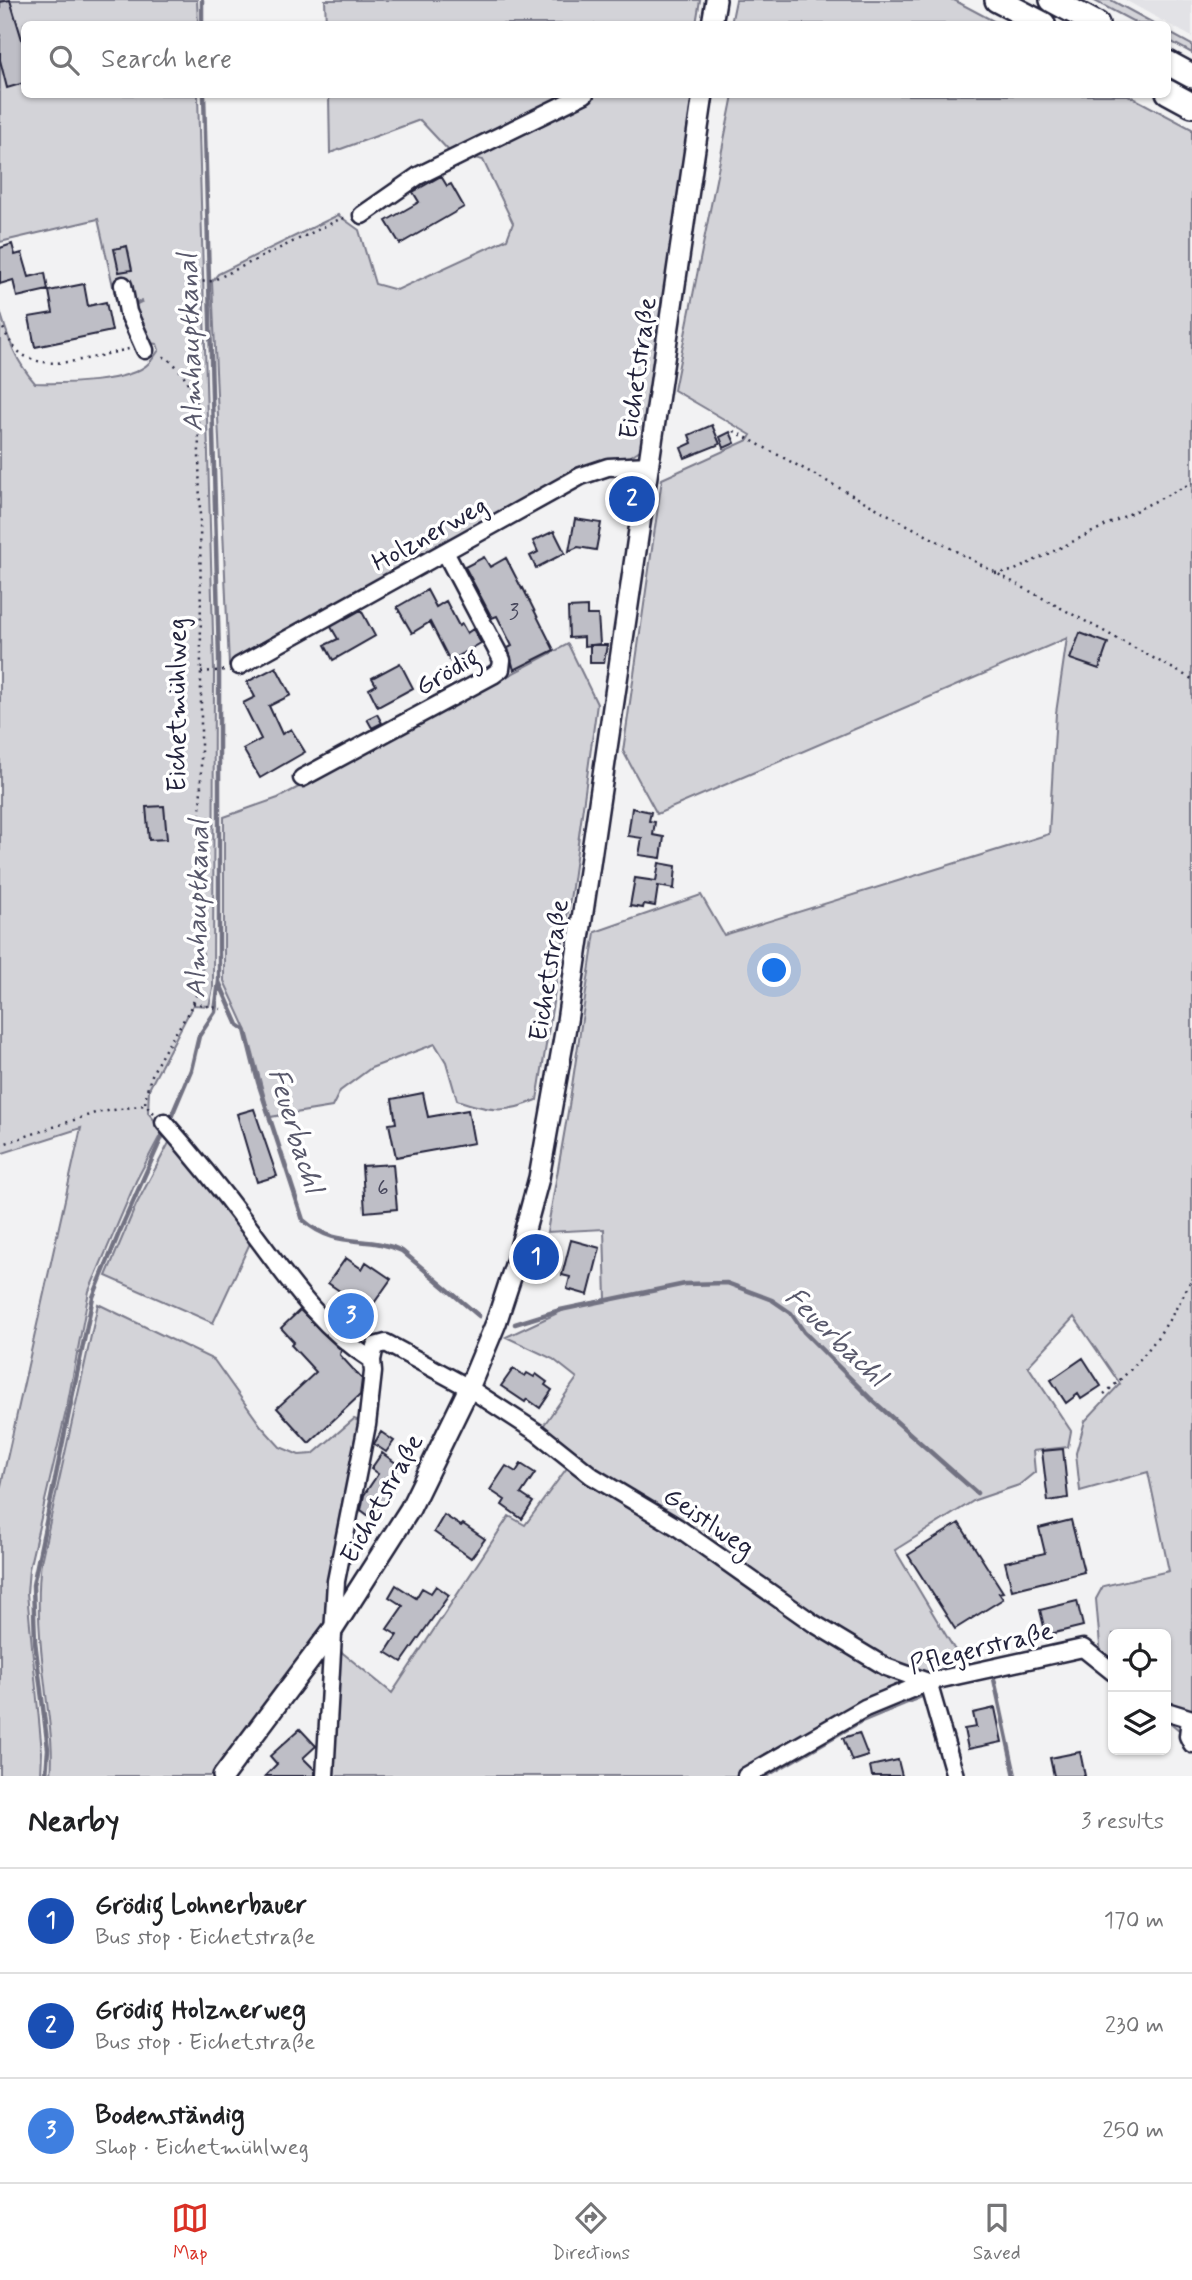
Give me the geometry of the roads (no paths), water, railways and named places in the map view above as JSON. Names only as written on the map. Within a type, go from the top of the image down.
[{"type":"highway","points":[[998,0],[1037,21]]},
{"type":"highway","points":[[1052,0],[1091,21]]},
{"type":"highway","points":[[1171,65],[1192,76]]},
{"type":"highway","points":[[1171,94],[1192,106]]},
{"type":"main road","points":[[712,21],[716,0]]},
{"type":"main road","name":"Eichetstraße","points":[[223,1776],[334,1628],[410,1509],[469,1388],[496,1323],[539,1178],[567,1021],[702,98]]},
{"type":"street","points":[[362,215],[418,176],[577,98]]},
{"type":"street","points":[[123,285],[128,312],[145,351]]},
{"type":"street","name":"Holznerweg","points":[[236,668],[581,476],[608,467],[649,464]]},
{"type":"street","name":"Grödig","points":[[302,778],[493,675],[500,668],[502,660],[445,552]]},
{"type":"street","points":[[169,1127],[248,1225],[304,1302],[352,1348],[372,1360]]},
{"type":"street","points":[[324,1776],[336,1581],[368,1426],[374,1346],[386,1343],[469,1388]]},
{"type":"street","name":"Geistlweg","points":[[469,1388],[537,1433],[592,1476],[677,1527],[813,1623],[886,1667],[928,1682]]},
{"type":"street","name":"Pflegerstraße","points":[[746,1776],[865,1708],[928,1682],[1083,1648],[1108,1668]]},
{"type":"street","points":[[928,1682],[955,1776]]},
{"type":"street","points":[[1171,1713],[1191,1719],[1188,1735],[1192,1744]]},
{"type":"waterway","name":"Almhauptkanal","points":[[202,0],[202,21]]},
{"type":"waterway","name":"Almhauptkanal","points":[[169,1122],[191,1070],[199,1036],[215,1012],[219,981],[219,658],[204,98]]},
{"type":"waterway","name":"Feuerbachl","points":[[219,982],[238,1025],[245,1030],[258,1082],[303,1220],[340,1239],[377,1243],[402,1251],[479,1316]]},
{"type":"waterway","name":"Almhauptkanal","points":[[46,1776],[48,1749],[35,1641],[33,1585],[93,1297],[165,1130]]},
{"type":"waterway","name":"Feuerbachl","points":[[515,1324],[560,1310],[685,1284],[727,1283],[772,1300],[791,1313],[804,1332],[871,1399],[977,1493]]},
{"type":"waterway","name":"Feuerbachl","points":[[994,1679],[1015,1776]]},
{"type":"place","name":"Grödig Holznerweg","points":[[632,499]]},
{"type":"place","name":"Grödig Lohnerbauer","points":[[536,1257]]},
{"type":"place","name":"Bodenständig","points":[[351,1316]]}]
